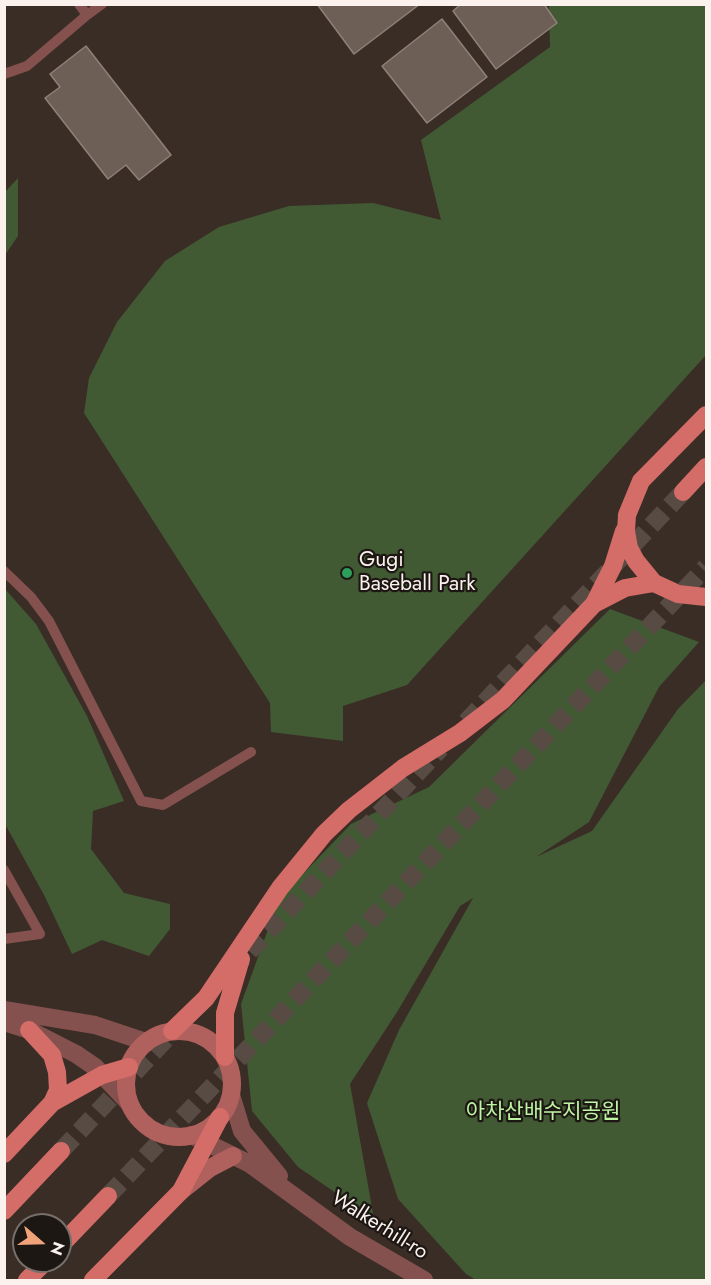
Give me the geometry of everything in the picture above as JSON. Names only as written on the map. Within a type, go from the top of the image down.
[{"type":"main road","points":[[199,1140],[159,1133],[147,1126],[130,1104],[126,1088],[129,1067],[146,1042],[172,1031],[206,998],[280,888],[324,834],[349,810],[403,768],[460,733],[503,700],[594,604],[621,546],[627,515],[641,481],[706,415]]},
{"type":"main road","points":[[683,492],[706,467]]},
{"type":"main road","points":[[627,515],[629,548],[643,572],[654,583],[678,594],[706,597]]},
{"type":"main road","points":[[594,604],[625,588],[654,583]]},
{"type":"main road","points":[[225,1057],[224,1031],[228,996],[252,929]]},
{"type":"main road","points":[[29,1029],[52,1055],[57,1072],[58,1090],[52,1103]]},
{"type":"main road","points":[[172,1031],[196,1033],[213,1042],[225,1057],[231,1073],[231,1095],[220,1117],[199,1140],[181,1191]]},
{"type":"main road","points":[[4,1154],[52,1103],[102,1075],[129,1067]]},
{"type":"main road","points":[[4,1211],[61,1151]]},
{"type":"main road","points":[[93,1281],[181,1191],[210,1168],[233,1156]]},
{"type":"main road","points":[[72,1234],[108,1196]]},
{"type":"street","points":[[4,1010],[95,1025],[146,1042]]},
{"type":"street","points":[[4,1022],[29,1029],[62,1045],[102,1075],[130,1104]]},
{"type":"street","name":"Walkerhill-ro","points":[[231,1095],[242,1131],[257,1152],[311,1210]]},
{"type":"street","name":"Walkerhill-ro","points":[[199,1140],[250,1164],[350,1237],[424,1281]]},
{"type":"lane","points":[[79,4],[87,15]]},
{"type":"lane","points":[[4,74],[27,66],[102,4]]},
{"type":"lane","points":[[4,571],[31,597],[49,621],[141,801],[163,805],[251,752]]},
{"type":"lane","points":[[4,870],[40,934],[4,939]]},
{"type":"green space","name":"Gugi Baseball Park","points":[[549,5],[706,5],[706,355],[407,685],[343,706],[343,741],[271,732],[270,703],[84,413],[89,378],[117,322],[165,261],[219,227],[289,206],[373,203],[441,220],[421,140],[550,47]]},
{"type":"green space","points":[[18,178],[18,236],[5,255],[5,192]]},
{"type":"green space","points":[[5,589],[36,624],[87,716],[124,801],[93,811],[91,849],[124,893],[170,904],[170,929],[149,956],[102,940],[72,954],[44,895],[5,824]]},
{"type":"green space","name":"아차산배수지공원","points":[[610,609],[699,642],[659,687],[589,822],[536,857],[592,831],[678,709],[706,680],[706,1280],[476,1280],[466,1274],[398,1199],[367,1103],[399,1030],[473,898],[460,906],[397,1012],[350,1084],[374,1219],[298,1167],[252,1111],[241,1004],[279,899],[351,824],[429,787]]},
{"type":"building","points":[[317,4],[420,4],[354,54]]},
{"type":"building","points":[[461,4],[544,4],[557,23],[496,69],[453,11]]},
{"type":"building","points":[[442,19],[487,77],[427,123],[382,66]]},
{"type":"building","points":[[86,46],[171,155],[139,180],[126,165],[108,179],[45,98],[60,87],[50,74]]},
{"type":"tunnel","points":[[466,722],[683,492]]},
{"type":"tunnel","points":[[108,1196],[706,567]]},
{"type":"tunnel","points":[[231,971],[441,748]]},
{"type":"tunnel","points":[[61,1151],[183,1021]]},
{"type":"place","name":"Gugi Baseball Park","points":[[347,573]]}]
